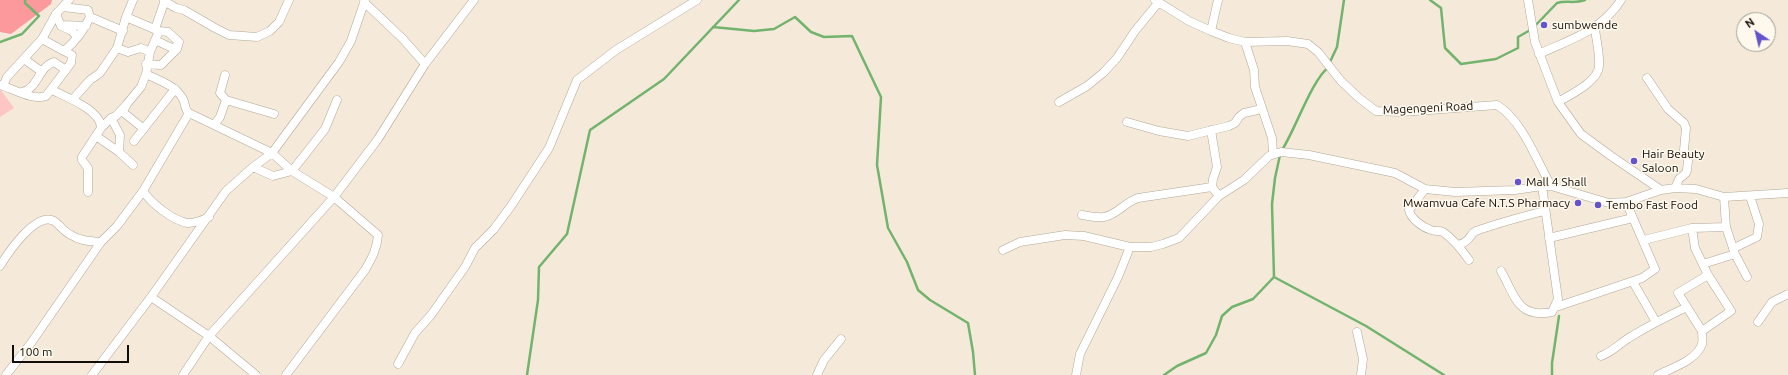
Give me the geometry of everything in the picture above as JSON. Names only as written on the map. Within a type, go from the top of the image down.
[{"type":"street","points":[[42,39],[64,51],[71,53],[73,56],[71,63],[52,90],[46,96],[38,98],[27,96],[22,92],[2,86],[7,77],[42,39],[56,14],[69,0]]},
{"type":"street","points":[[73,99],[90,80],[100,73],[117,48],[126,17],[133,0]]},
{"type":"street","points":[[88,192],[88,168],[82,158],[101,128],[111,118],[116,116],[141,87],[146,74],[146,64],[155,40],[164,1],[176,8],[184,10],[229,35],[257,37],[270,31],[279,22],[289,0]]},
{"type":"street","points":[[398,364],[415,333],[465,267],[475,248],[494,229],[511,206],[549,148],[575,83],[616,50],[697,0]]},
{"type":"street","points":[[1211,31],[1218,0]]},
{"type":"street","points":[[1528,0],[1532,29],[1539,54],[1558,102],[1581,134],[1661,190]]},
{"type":"street","points":[[1539,54],[1595,28],[1607,18],[1621,0]]},
{"type":"street","points":[[92,375],[151,297],[226,191],[272,152],[339,62],[351,40],[365,1],[403,39],[425,64]]},
{"type":"street","points":[[183,375],[209,336],[334,197],[378,139],[425,64],[471,1]]},
{"type":"street","points":[[1059,102],[1087,86],[1103,74],[1117,58],[1156,2]]},
{"type":"street","name":"Magengeni Road","points":[[1156,2],[1211,31],[1245,42],[1286,41],[1308,44],[1318,52],[1329,68],[1354,94],[1376,111],[1402,112],[1497,105],[1502,108],[1521,129],[1551,186]]},
{"type":"street","points":[[63,7],[88,10],[90,17],[81,32],[64,51]]},
{"type":"street","points":[[56,14],[61,26],[72,31],[81,32]]},
{"type":"street","points":[[90,17],[123,30]]},
{"type":"street","points":[[126,17],[157,30],[168,32],[179,42]]},
{"type":"street","points":[[61,26],[76,25],[81,32]]},
{"type":"street","points":[[1558,102],[1591,81],[1600,67],[1595,28]]},
{"type":"street","points":[[155,40],[172,48],[179,42]]},
{"type":"street","points":[[146,64],[161,65],[177,49],[179,42]]},
{"type":"street","points":[[1245,42],[1254,70],[1255,87],[1272,138],[1273,154]]},
{"type":"street","points":[[117,48],[128,52],[140,48],[150,52]]},
{"type":"street","points":[[24,59],[42,72]]},
{"type":"street","points":[[22,92],[29,90],[45,66],[54,62],[66,70]]},
{"type":"street","points":[[146,74],[175,89],[183,99],[185,110],[189,113],[272,152],[292,170],[334,197],[378,235],[374,256],[365,270],[286,375]]},
{"type":"street","points":[[225,75],[220,93],[226,100],[274,114]]},
{"type":"street","points":[[1647,78],[1668,109],[1684,123],[1686,128],[1684,150],[1688,161],[1687,170],[1686,173],[1679,179],[1675,188]]},
{"type":"street","points":[[134,141],[175,89]]},
{"type":"street","points":[[52,90],[73,99],[98,118],[101,123],[101,128]]},
{"type":"street","points":[[214,125],[220,117],[226,100]]},
{"type":"street","points":[[253,167],[273,176],[292,170],[325,129],[337,100]]},
{"type":"street","points":[[126,105],[123,112],[144,129]]},
{"type":"street","points":[[1127,122],[1180,136],[1193,135],[1229,126],[1235,123],[1244,113],[1262,109]]},
{"type":"street","points":[[6,375],[31,343],[101,242],[117,226],[143,191],[189,113]]},
{"type":"street","points":[[111,118],[120,119],[126,115]]},
{"type":"street","points":[[111,118],[120,135],[119,152]]},
{"type":"street","points":[[1211,130],[1216,167],[1212,187],[1219,196]]},
{"type":"street","points":[[96,136],[119,152],[134,165]]},
{"type":"street","points":[[1003,250],[1020,242],[1065,235],[1084,236],[1130,247],[1151,247],[1163,244],[1179,238],[1219,196],[1244,180],[1273,154],[1281,152],[1309,155],[1395,173],[1425,189],[1455,192],[1515,190],[1551,186],[1609,202],[1626,202],[1661,190],[1675,188],[1696,189],[1724,197],[1788,193]]},
{"type":"street","points":[[1500,271],[1522,308],[1541,314],[1552,312],[1556,307],[1558,299],[1544,211],[1542,186]]},
{"type":"street","points":[[1082,215],[1103,217],[1113,213],[1131,200],[1138,198],[1212,187]]},
{"type":"street","points":[[1425,189],[1409,210],[1410,214],[1414,220],[1431,230],[1443,232],[1458,246],[1469,260]]},
{"type":"street","points":[[143,191],[152,202],[182,221],[189,223],[209,217]]},
{"type":"street","points":[[1703,264],[1735,251],[1756,237],[1759,224],[1750,196]]},
{"type":"street","points":[[1724,197],[1726,227],[1747,277]]},
{"type":"street","points":[[1556,307],[1633,282],[1648,275],[1655,269],[1644,240],[1626,202]]},
{"type":"street","points":[[1458,246],[1467,242],[1474,232],[1502,222],[1544,211]]},
{"type":"street","points":[[1549,238],[1633,218]]},
{"type":"street","points":[[0,266],[20,238],[37,222],[46,219],[53,221],[70,235],[86,241],[101,242]]},
{"type":"street","points":[[1644,240],[1692,228],[1726,227]]},
{"type":"street","points":[[1692,228],[1695,248],[1708,275],[1731,310],[1702,331]]},
{"type":"street","points":[[1076,375],[1080,354],[1118,277],[1130,247]]},
{"type":"street","points":[[1658,375],[1677,366],[1696,353],[1702,345],[1702,331],[1678,293],[1708,275]]},
{"type":"street","points":[[1633,282],[1656,322]]},
{"type":"street","points":[[1758,322],[1772,302],[1788,294]]},
{"type":"street","points":[[151,297],[209,336],[256,375]]},
{"type":"street","points":[[1601,356],[1608,354],[1626,339],[1687,307]]},
{"type":"street","points":[[1357,332],[1363,359],[1361,375]]},
{"type":"street","points":[[817,375],[824,360],[841,339]]},
{"type":"shaded area","points":[[0,0],[52,0],[51,4],[11,34],[0,32]]},
{"type":"shaded area","points":[[0,89],[14,108],[0,117]]},
{"type":"waterway","points":[[0,42],[22,34],[39,16],[25,3],[25,0]]},
{"type":"waterway","points":[[527,375],[538,300],[539,267],[567,234],[590,130],[664,79],[739,0]]},
{"type":"waterway","points":[[1329,64],[1337,47],[1344,0]]},
{"type":"waterway","points":[[1430,0],[1441,8],[1445,48],[1461,64],[1496,59],[1518,48],[1518,37],[1532,29],[1557,3],[1585,0]]},
{"type":"waterway","points":[[713,27],[754,31],[774,29],[795,17],[811,32],[824,37],[852,36],[881,97],[877,165],[888,228],[907,262],[918,290],[930,300],[968,323],[975,375]]},
{"type":"waterway","points":[[1282,150],[1316,82],[1328,68]]},
{"type":"waterway","points":[[1280,155],[1275,178],[1272,204],[1274,277],[1366,326],[1444,375]]},
{"type":"waterway","points":[[1164,375],[1177,366],[1206,353],[1216,335],[1222,316],[1232,307],[1253,299],[1274,277]]},
{"type":"waterway","points":[[1552,375],[1552,363],[1559,316]]},
{"type":"place","name":"sumbwende","points":[[1544,25]]},
{"type":"place","name":"Hair Beauty Saloon","points":[[1634,161]]},
{"type":"place","name":"Mall 4 Shall","points":[[1518,182]]},
{"type":"place","name":"Mwamvua Cafe N.T.S Pharmacy","points":[[1578,203]]},
{"type":"place","name":"Tembo Fast Food","points":[[1598,205]]}]
